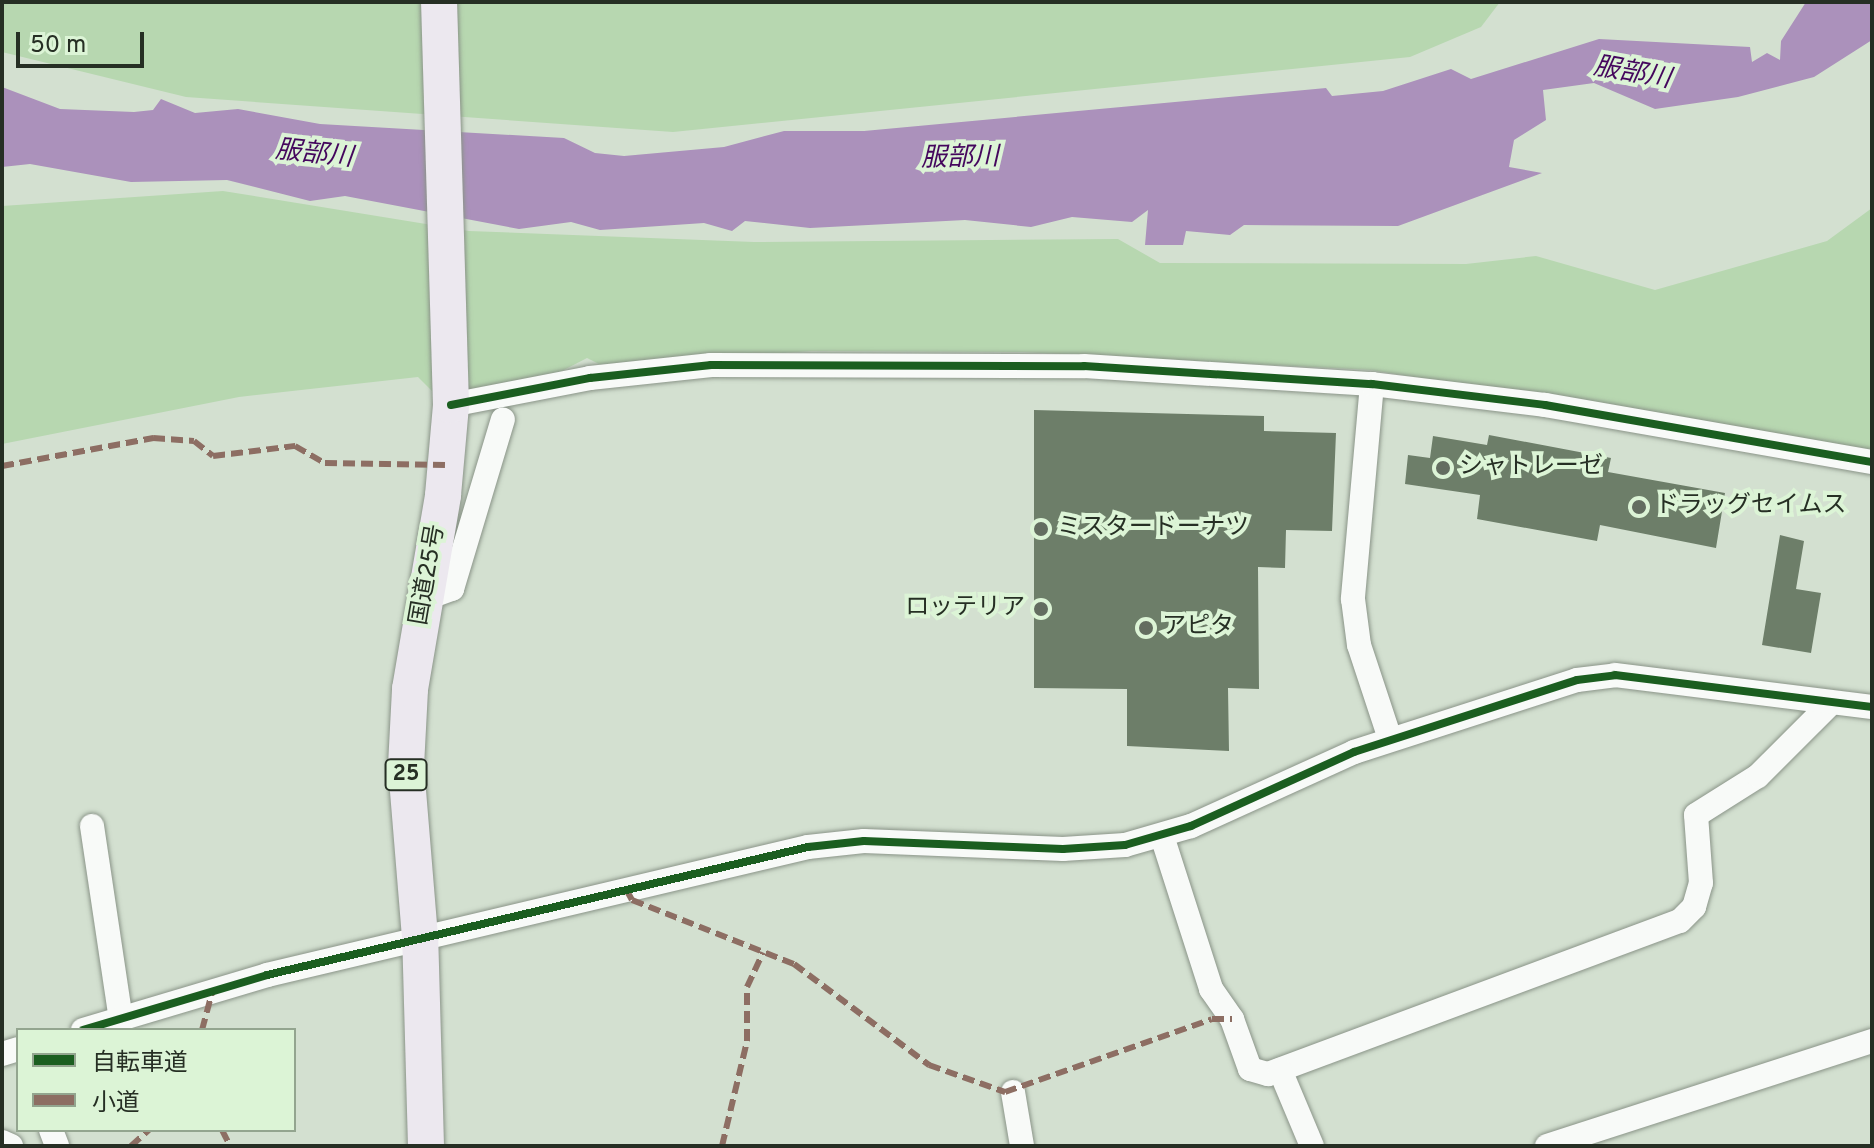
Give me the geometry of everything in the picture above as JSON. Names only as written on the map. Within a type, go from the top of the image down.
[{"type":"highway","name":"国道25号","points":[[426,1146],[420,937],[406,766],[424,599],[451,405],[439,2]]},
{"type":"street","points":[[451,405],[590,378],[746,364],[1084,366],[1372,384],[1545,405],[1872,462]]},
{"type":"street","points":[[1372,384],[1353,599],[1359,645],[1390,739]]},
{"type":"street","points":[[424,599],[452,589],[503,419]]},
{"type":"street","points":[[90,1028],[420,937],[808,847],[896,842],[1090,848],[1162,836],[1390,739],[1559,685],[1615,675],[1872,707]]},
{"type":"street","points":[[1162,836],[1211,989],[1232,1019],[1245,1058],[1259,1073],[1280,1070],[1680,921],[1694,907],[1701,883],[1696,815],[1758,776],[1831,703]]},
{"type":"street","points":[[92,826],[121,1019]]},
{"type":"street","points":[[1547,1146],[1872,1041]]},
{"type":"street","points":[[1280,1070],[1312,1146]]},
{"type":"street","points":[[1013,1092],[1022,1146]]},
{"type":"street","points":[[2,1142],[11,1146]]},
{"type":"green space","points":[[2,2],[1500,2],[1481,27],[1410,57],[673,132],[186,97],[2,52]]},
{"type":"green space","points":[[223,191],[469,231],[754,242],[1118,239],[1160,263],[1466,264],[1536,256],[1655,290],[1827,241],[1872,208],[1872,451],[1371,370],[1022,352],[811,351],[603,366],[587,358],[560,372],[468,391],[433,392],[418,377],[239,397],[2,444],[2,206]]},
{"type":"water","name":"服部川","points":[[1806,2],[1872,2],[1872,40],[1814,77],[1738,97],[1655,109],[1594,83],[1543,90],[1546,120],[1514,140],[1509,167],[1542,173],[1398,226],[1244,225],[1230,235],[1186,231],[1183,245],[1145,245],[1148,210],[1132,222],[1072,217],[1031,227],[965,220],[810,228],[745,221],[732,231],[704,223],[600,230],[571,222],[519,229],[345,196],[310,201],[227,180],[131,182],[30,164],[2,167],[2,87],[60,109],[134,112],[153,110],[161,99],[195,113],[238,109],[320,124],[564,138],[595,153],[624,156],[724,147],[784,131],[864,131],[1326,88],[1332,96],[1383,91],[1451,69],[1471,79],[1599,39],[1750,47],[1752,62],[1767,53],[1780,60],[1781,41]]},
{"type":"building","name":"アピタ","points":[[1034,410],[1264,416],[1264,431],[1336,433],[1332,531],[1286,530],[1285,568],[1258,567],[1259,689],[1228,688],[1229,751],[1127,746],[1127,689],[1034,688]]},
{"type":"building","points":[[1489,435],[1611,458],[1608,472],[1725,493],[1716,548],[1600,525],[1597,541],[1477,519],[1480,495],[1405,484],[1408,455],[1430,458],[1433,436],[1487,445]]},
{"type":"building","points":[[1780,535],[1804,541],[1796,589],[1821,593],[1811,653],[1762,645]]},
{"type":"marked path","points":[[2,466],[153,438],[194,441],[213,456],[295,446],[325,463],[446,465]]},
{"type":"marked path","points":[[627,891],[632,900],[794,964],[929,1065],[1005,1092],[1212,1019],[1232,1019]]},
{"type":"marked path","points":[[722,1146],[747,1041],[747,987],[763,953]]},
{"type":"marked path","points":[[203,1028],[212,992]]},
{"type":"marked path","points":[[131,1146],[147,1132]]},
{"type":"marked path","points":[[223,1132],[230,1146]]},
{"type":"cycle path","points":[[451,405],[590,378],[711,365],[1084,366],[1372,384],[1545,405],[1872,462]]},
{"type":"cycle path","points":[[90,1028],[267,975],[808,847],[864,841],[1063,849],[1125,845],[1191,826],[1354,752],[1577,680],[1615,675],[1872,707]]},
{"type":"place","name":"シャトレーゼ","points":[[1443,468]]},
{"type":"place","name":"ドラッグセイムス","points":[[1639,507]]},
{"type":"place","name":"ミスタードーナツ","points":[[1041,529]]},
{"type":"place","name":"ロッテリア","points":[[1041,609]]},
{"type":"place","name":"アピタ","points":[[1146,628]]}]
